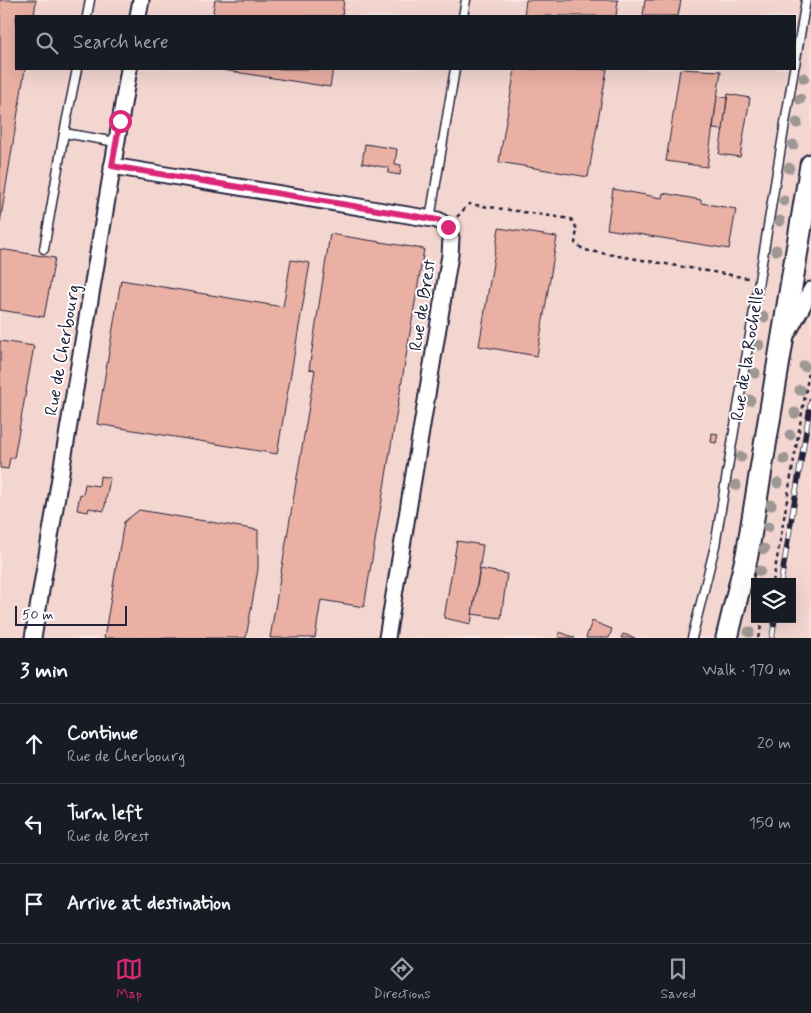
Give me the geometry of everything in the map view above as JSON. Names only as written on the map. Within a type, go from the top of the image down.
[{"type":"main road","name":"Rue de la Rochelle","points":[[728,638],[747,556],[781,345],[809,196],[811,165]]},
{"type":"street","points":[[138,15],[141,0]]},
{"type":"street","name":"Rue de Cherbourg","points":[[33,638],[129,70]]},
{"type":"street","points":[[112,166],[438,220],[448,227]]},
{"type":"street","name":"Rue de Brest","points":[[387,638],[450,255],[451,238],[448,227]]},
{"type":"street","points":[[781,345],[811,290]]},
{"type":"lane","points":[[87,15],[90,0]]},
{"type":"lane","points":[[463,15],[466,0]]},
{"type":"lane","name":"Rue de la Rochelle","points":[[796,56],[806,0]]},
{"type":"lane","points":[[44,249],[77,70]]},
{"type":"lane","points":[[430,219],[455,70]]},
{"type":"lane","name":"Rue de la Rochelle","points":[[692,638],[715,546],[794,70]]},
{"type":"lane","points":[[64,133],[116,142]]},
{"type":"path","points":[[448,227],[469,204],[570,219],[577,229],[575,243],[584,250],[759,280]]},
{"type":"path","points":[[774,578],[811,360]]},
{"type":"path","points":[[758,638],[763,623]]},
{"type":"shaded area","points":[[0,0],[811,0],[811,638],[0,638]]},
{"type":"building","points":[[0,0],[36,0],[34,15],[15,15],[15,70],[25,70],[0,223]]},
{"type":"building","points":[[215,0],[344,0],[342,15],[215,15],[213,11]]},
{"type":"building","points":[[526,0],[618,0],[616,15],[524,15]]},
{"type":"building","points":[[645,0],[681,0],[678,15],[643,15]]},
{"type":"building","points":[[222,70],[333,70],[330,87]]},
{"type":"building","points":[[515,70],[607,70],[588,177],[499,162]]},
{"type":"building","points":[[680,70],[721,71],[707,167],[666,161]]},
{"type":"building","points":[[728,94],[750,98],[740,157],[719,154]]},
{"type":"building","points":[[717,96],[727,98],[723,130],[713,129]]},
{"type":"building","points":[[365,144],[397,149],[395,164],[401,165],[400,175],[388,173],[389,168],[362,163]]},
{"type":"building","points":[[613,189],[662,198],[663,193],[701,200],[701,203],[736,209],[729,249],[607,229]]},
{"type":"building","points":[[499,228],[557,237],[537,356],[479,346]]},
{"type":"building","points":[[330,234],[424,249],[364,607],[321,600],[315,638],[270,638],[315,370],[309,369]]},
{"type":"building","points":[[0,249],[55,258],[44,317],[0,310]]},
{"type":"building","points":[[291,260],[310,263],[277,454],[97,424],[121,280],[283,307]]},
{"type":"building","points":[[0,341],[34,346],[14,458],[10,458],[8,469],[0,468]]},
{"type":"building","points":[[712,433],[718,434],[716,443],[711,442]]},
{"type":"building","points":[[100,476],[110,478],[104,511],[89,508],[88,512],[77,510],[80,494],[83,495],[85,484],[99,486]]},
{"type":"building","points":[[139,510],[258,530],[258,569],[246,638],[104,638],[124,522]]},
{"type":"building","points":[[457,541],[483,545],[471,624],[444,618]]},
{"type":"building","points":[[480,569],[507,574],[501,618],[472,614]]},
{"type":"building","points":[[592,621],[612,629],[609,638],[586,638]]},
{"type":"building","points":[[560,632],[575,638],[558,638]]},
{"type":"building","points":[[623,634],[635,638],[621,638]]},
{"type":"railway","points":[[782,578],[811,401]]},
{"type":"railway","points":[[772,638],[774,623]]},
{"type":"route","points":[[120,121],[112,166],[438,220],[448,227]]}]
